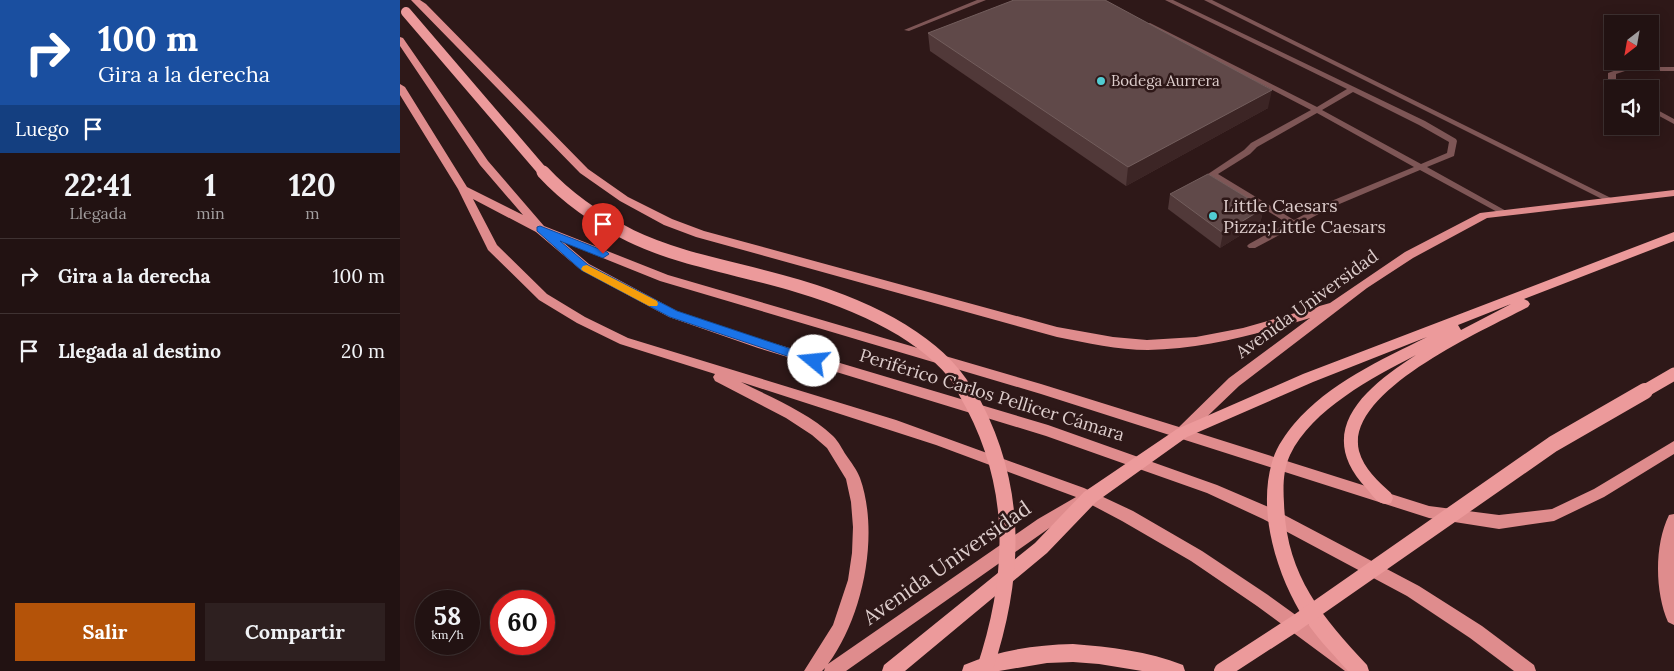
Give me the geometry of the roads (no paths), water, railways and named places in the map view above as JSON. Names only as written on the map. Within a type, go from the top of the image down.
[{"type":"highway","points":[[403,9],[443,52],[525,153],[559,189],[594,216],[641,239],[704,262],[810,289],[862,306],[908,333],[941,358],[951,369],[977,410],[1005,489],[1010,546],[1008,574],[1002,616],[984,671]]},
{"type":"highway","name":"Avenida Universidad","points":[[891,671],[1041,548],[1090,496],[1182,433],[1308,378],[1674,236]]},
{"type":"highway","points":[[1385,498],[1368,484],[1356,467],[1350,451],[1355,423],[1371,396],[1392,377],[1421,358],[1592,269]]},
{"type":"highway","points":[[1359,671],[1319,624],[1301,596],[1283,547],[1278,518],[1275,491],[1279,466],[1289,442],[1306,421],[1348,387],[1368,374],[1507,302]]},
{"type":"highway","points":[[1222,671],[1304,617],[1553,444],[1674,374]]},
{"type":"highway","points":[[971,671],[1008,659],[1070,653],[1106,655],[1176,671]]},
{"type":"main road","points":[[415,0],[424,6],[584,171],[624,199],[668,222],[700,234],[1057,332],[1100,341],[1145,345],[1179,344],[1210,340],[1252,332],[1336,306]]},
{"type":"main road","name":"Periférico Carlos Pellicer Cámara","points":[[400,40],[484,163],[540,229],[585,268],[674,314],[762,345],[1048,431],[1212,489],[1278,518],[1413,591],[1476,632],[1528,671]]},
{"type":"main road","points":[[400,87],[463,189],[492,247],[543,297],[581,320],[624,341],[936,438],[1090,496],[1128,516],[1212,566],[1291,620],[1359,671]]},
{"type":"main road","points":[[463,189],[540,229],[664,278],[1041,389],[1429,512],[1499,522],[1554,515],[1587,499],[1674,447]]},
{"type":"main road","name":"Avenida Universidad","points":[[1182,433],[1234,382],[1363,285],[1408,255],[1484,215],[1674,193]]},
{"type":"main road","points":[[694,363],[799,420],[829,441],[852,477],[861,518],[857,573],[844,621],[823,659],[812,671]]},
{"type":"main road","name":"Avenida Universidad","points":[[832,671],[1043,524],[1090,496]]},
{"type":"main road","points":[[1674,520],[1667,542],[1667,592],[1674,617]]},
{"type":"lane","points":[[907,30],[983,0]]},
{"type":"lane","points":[[1168,0],[1422,123],[1452,141],[1451,154],[1292,223],[1252,246]]},
{"type":"lane","points":[[1207,0],[1611,200]]},
{"type":"lane","points":[[1143,22],[1318,110],[1504,212]]},
{"type":"lane","points":[[1612,80],[1612,72],[1625,69],[1674,69]]},
{"type":"lane","points":[[1292,223],[1212,174],[1254,145],[1352,89]]},
{"type":"lane","points":[[1659,113],[1674,122]]},
{"type":"place","name":"Bodega Aurrera","points":[[1101,81]]},
{"type":"place","name":"Little Caesars Pizza;Little Caesars","points":[[1213,216]]}]
